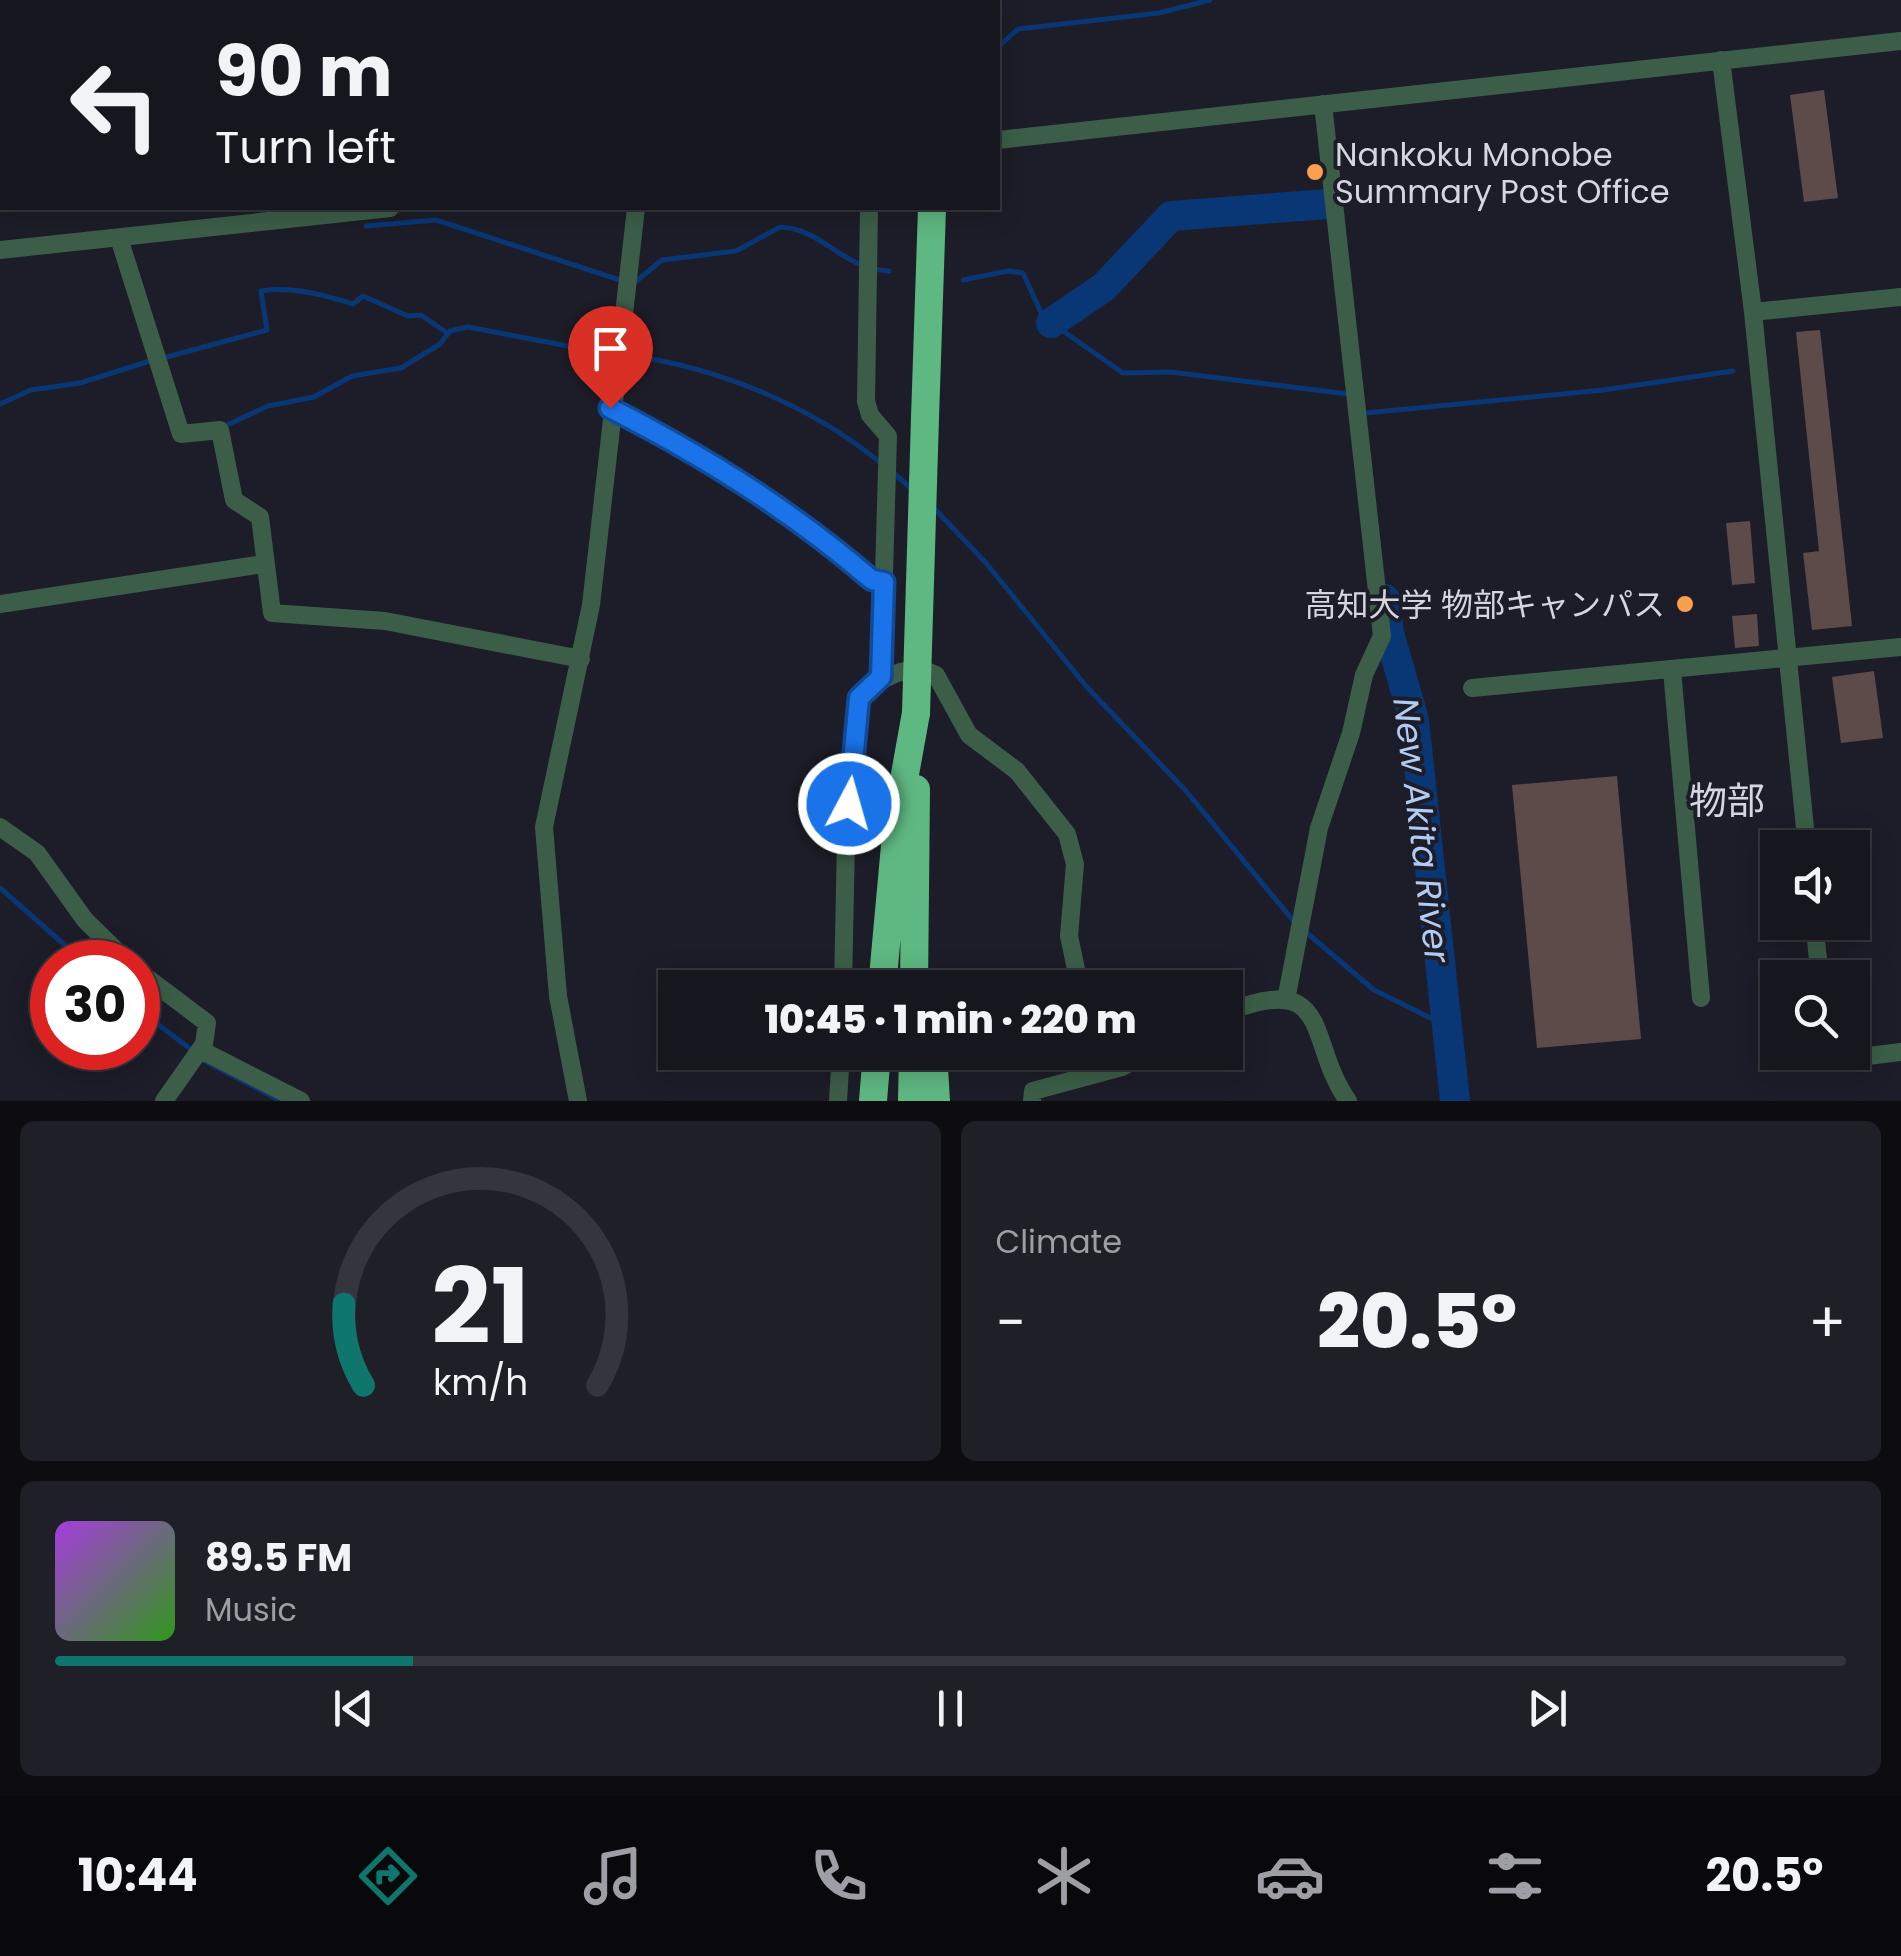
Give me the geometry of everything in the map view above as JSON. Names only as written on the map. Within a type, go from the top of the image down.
[{"type":"highway","points":[[914,970],[916,713],[932,210]]},
{"type":"highway","points":[[884,970],[898,813],[916,713]]},
{"type":"highway","points":[[916,865],[926,970]]},
{"type":"highway","points":[[873,1101],[876,1070]]},
{"type":"highway","points":[[912,1101],[913,1070]]},
{"type":"highway","points":[[934,1070],[936,1101]]},
{"type":"street","points":[[1000,140],[1901,41]]},
{"type":"street","points":[[1721,60],[1753,312],[1805,830]]},
{"type":"street","points":[[1286,1000],[1319,828],[1351,733],[1364,675],[1382,636],[1323,104]]},
{"type":"street","points":[[0,250],[372,210]]},
{"type":"street","points":[[578,1101],[558,996],[544,833],[582,659],[636,210]]},
{"type":"street","points":[[869,210],[866,400],[870,415],[888,436],[881,677]]},
{"type":"street","points":[[119,238],[181,434],[220,430],[234,500],[260,517],[272,612],[385,621],[582,659]]},
{"type":"street","points":[[1753,312],[1901,297]]},
{"type":"street","points":[[610,408],[749,485],[798,518],[872,580],[884,582]]},
{"type":"street","points":[[0,604],[264,564]]},
{"type":"street","points":[[1472,688],[1901,647]]},
{"type":"street","points":[[843,970],[846,840],[859,698],[881,677],[928,670],[936,675],[969,735],[1017,771],[1053,812],[1066,834],[1075,864],[1070,936],[1077,970]]},
{"type":"street","points":[[1672,670],[1700,998]]},
{"type":"street","points":[[0,828],[37,853],[85,920],[105,940]]},
{"type":"street","points":[[160,988],[207,1023],[200,1050],[164,1101]]},
{"type":"street","points":[[1243,1006],[1260,1000],[1286,1000],[1317,1023],[1338,1088],[1348,1101]]},
{"type":"street","points":[[200,1050],[301,1101]]},
{"type":"street","points":[[1870,1056],[1901,1052]]},
{"type":"street","points":[[838,1101],[840,1070]]},
{"type":"street","points":[[1032,1101],[1032,1091],[1105,1070]]},
{"type":"building","points":[[1824,90],[1838,198],[1804,202],[1790,95]]},
{"type":"building","points":[[1820,330],[1852,626],[1812,630],[1803,553],[1819,551],[1796,332]]},
{"type":"building","points":[[1750,521],[1755,583],[1732,585],[1726,523]]},
{"type":"building","points":[[1757,614],[1759,646],[1735,648],[1732,616]]},
{"type":"building","points":[[1874,671],[1883,738],[1841,743],[1832,677]]},
{"type":"building","points":[[1617,776],[1641,1039],[1537,1048],[1512,785]]},
{"type":"waterway","points":[[1000,45],[1018,29],[1159,13],[1210,0]]},
{"type":"waterway","name":"New Akita River","points":[[1051,323],[1104,287],[1171,216],[1327,204]]},
{"type":"waterway","points":[[366,226],[436,220],[620,280]]},
{"type":"waterway","points":[[634,283],[662,260],[736,251],[780,227],[808,234],[857,263],[889,271]]},
{"type":"waterway","points":[[963,280],[1008,271],[1023,273],[1043,317],[1123,373],[1170,372],[1348,394]]},
{"type":"waterway","points":[[163,358],[267,330],[261,291],[272,290],[308,292],[353,304],[363,296],[408,316],[421,315],[447,333]]},
{"type":"waterway","points":[[229,424],[268,406],[314,397],[352,376],[401,368],[440,344],[450,331],[468,327],[610,354]]},
{"type":"waterway","points":[[624,355],[693,368],[760,392],[825,424],[882,464]]},
{"type":"waterway","points":[[0,404],[31,390],[80,383],[150,361]]},
{"type":"waterway","points":[[1366,413],[1603,390],[1733,371]]},
{"type":"waterway","points":[[891,471],[913,490]]},
{"type":"waterway","points":[[933,507],[986,563],[1086,686],[1186,791],[1296,924]]},
{"type":"waterway","name":"New Akita River","points":[[1385,599],[1389,633],[1414,720],[1455,1101]]},
{"type":"waterway","points":[[0,888],[59,940]]},
{"type":"waterway","points":[[1307,933],[1374,990],[1447,1026]]},
{"type":"waterway","points":[[160,1026],[193,1051]]},
{"type":"waterway","points":[[201,1059],[281,1101]]},
{"type":"place","name":"Nankoku Monobe Summary Post Office","points":[[1315,172]]},
{"type":"place","name":"高知大学 物部キャンパス","points":[[1685,604]]},
{"type":"district","name":"物部","points":[[1727,800]]},
{"type":"route","points":[[610,408],[749,485],[798,518],[872,580],[884,582],[881,677],[859,698],[849,804]]}]
